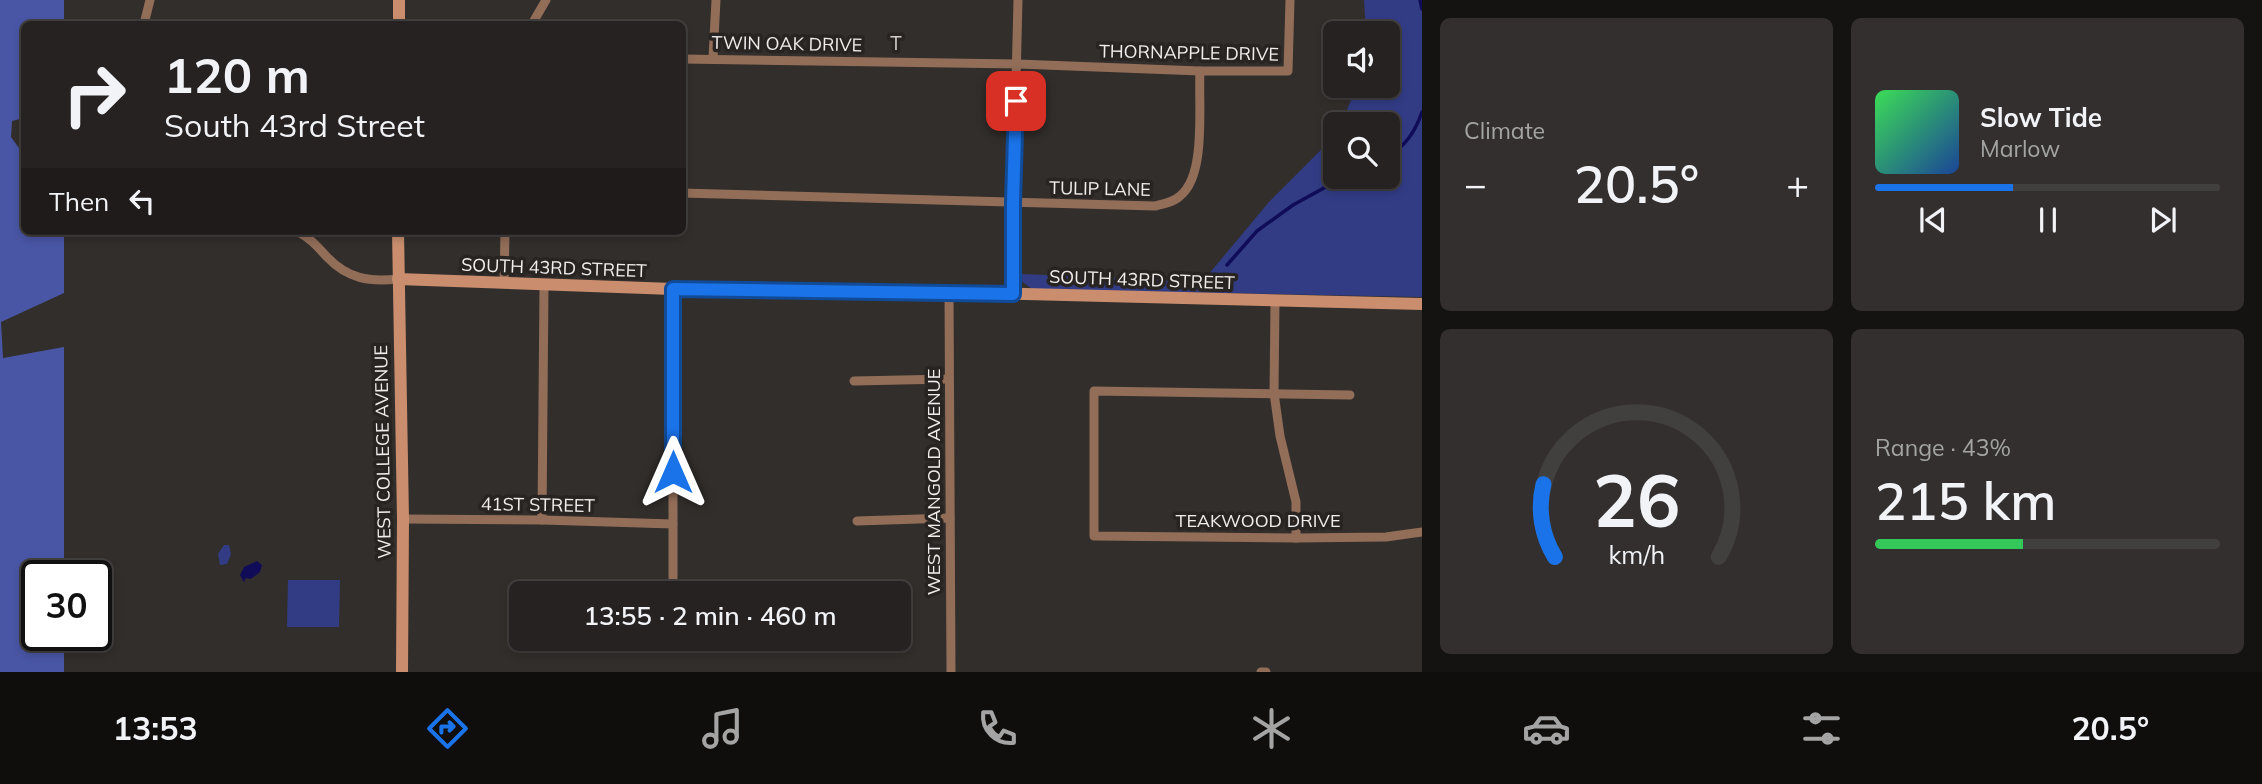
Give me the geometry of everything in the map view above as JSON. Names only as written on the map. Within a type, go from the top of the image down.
[{"type":"street","points":[[145,21],[150,0]]},
{"type":"street","points":[[399,0],[399,21]]},
{"type":"street","points":[[534,21],[546,0]]},
{"type":"street","points":[[713,58],[716,0]]},
{"type":"street","points":[[1013,294],[1018,0]]},
{"type":"street","name":"THORNAPPLE DRIVE","points":[[1018,64],[1200,71],[1288,71],[1290,0]]},
{"type":"street","name":"TWIN OAK DRIVE","points":[[686,59],[1018,64]]},
{"type":"street","name":"TULIP LANE","points":[[1013,203],[1155,206],[1181,196],[1191,183],[1198,165],[1200,71]]},
{"type":"street","points":[[686,192],[1013,203]]},
{"type":"street","points":[[304,235],[314,241],[340,270],[356,279],[398,279]]},
{"type":"street","name":"WEST COLLEGE AVENUE","points":[[398,235],[403,519],[402,672]]},
{"type":"street","points":[[504,284],[505,235]]},
{"type":"street","name":"SOUTH 43RD STREET","points":[[398,279],[673,289],[949,292],[1422,304]]},
{"type":"street","points":[[542,520],[544,285]]},
{"type":"street","points":[[673,289],[673,581]]},
{"type":"street","name":"WEST MANGOLD AVENUE","points":[[949,292],[951,672]]},
{"type":"street","points":[[1275,302],[1274,393],[1280,436],[1296,502],[1296,538]]},
{"type":"street","points":[[855,381],[949,379]]},
{"type":"street","name":"TEAKWOOD DRIVE","points":[[1274,393],[1094,391],[1094,536],[1385,537],[1422,532]]},
{"type":"street","points":[[1274,393],[1350,395]]},
{"type":"street","points":[[857,521],[950,518]]},
{"type":"street","name":"41ST STREET","points":[[403,519],[673,524]]},
{"type":"shaded area","points":[[0,0],[64,0],[64,21],[21,21],[21,119],[12,121],[11,137],[21,151],[21,235],[64,235],[64,293],[1,322],[3,358],[64,347],[64,560],[21,560],[21,651],[64,651],[64,672],[0,672]]},
{"type":"shaded area","points":[[1364,0],[1422,0],[1422,297],[1032,289],[1020,280],[1020,274],[1203,281],[1269,202],[1323,148],[1323,189],[1400,189],[1400,112],[1346,112],[1352,98],[1400,98],[1400,21],[1365,21]]},
{"type":"shaded area","points":[[224,545],[229,545],[231,554],[227,564],[220,565],[218,554]]},
{"type":"shaded area","points":[[257,561],[262,565],[260,572],[251,579],[246,578],[244,582],[240,575],[244,567]]},
{"type":"shaded area","points":[[288,580],[340,580],[339,627],[287,627]]},
{"type":"waterway","points":[[1420,0],[1422,9]]},
{"type":"waterway","points":[[1400,148],[1409,138],[1422,112]]},
{"type":"waterway","points":[[1227,265],[1257,231],[1293,205],[1323,189]]},
{"type":"district","name":"T","points":[[897,43]]},
{"type":"route","points":[[673,472],[673,289],[1013,294],[1016,101]]}]
